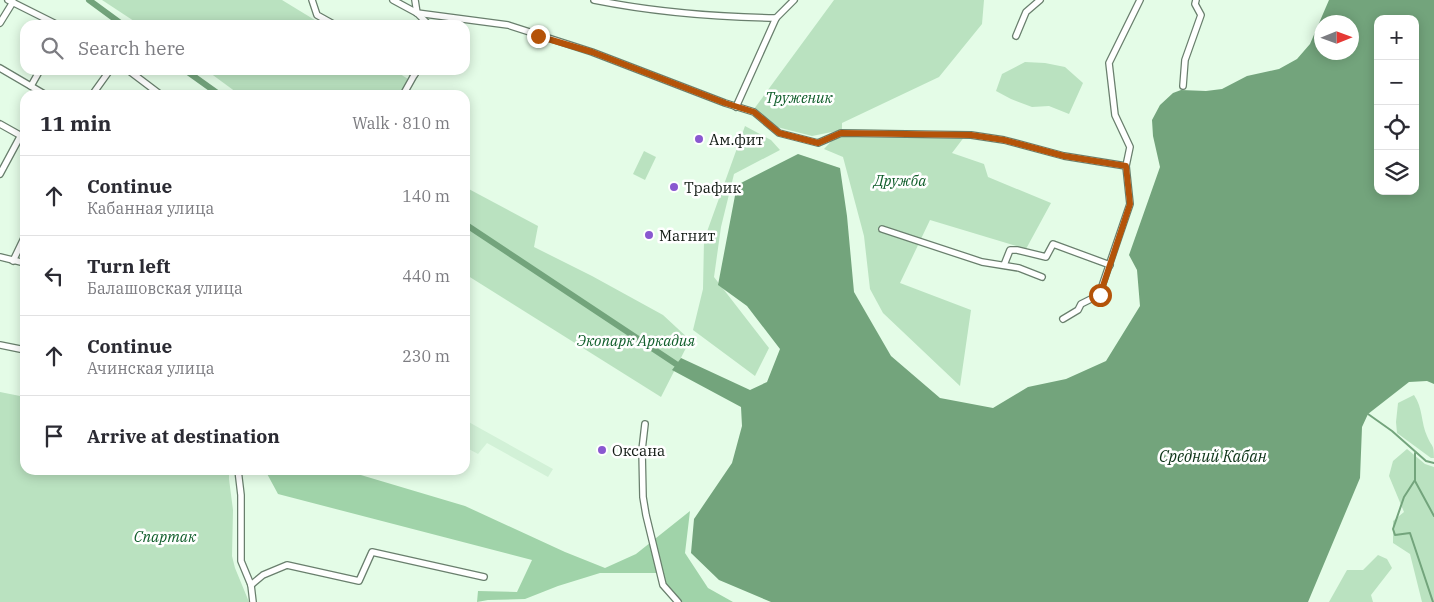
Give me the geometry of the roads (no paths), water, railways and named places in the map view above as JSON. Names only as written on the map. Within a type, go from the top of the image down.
[{"type":"street","points":[[312,0],[317,15],[326,20]]},
{"type":"street","points":[[393,0],[417,13],[424,20]]},
{"type":"street","points":[[415,0],[417,13]]},
{"type":"street","points":[[594,0],[629,7],[666,11],[776,18]]},
{"type":"street","points":[[736,107],[776,18],[794,0]]},
{"type":"street","points":[[1016,36],[1026,12],[1040,0]]},
{"type":"street","points":[[1063,319],[1078,310],[1081,304],[1103,294],[1110,265],[1130,204],[1126,166],[1130,147],[1115,115],[1109,63],[1140,0]]},
{"type":"street","points":[[1183,86],[1186,60],[1201,14],[1195,4],[1196,0]]},
{"type":"street","points":[[0,23],[11,1],[48,20]]},
{"type":"street","points":[[417,13],[466,18],[512,26],[592,52],[736,107],[754,112],[779,133],[818,143],[841,133],[971,135],[1004,140],[1064,156],[1126,166]]},
{"type":"street","points":[[0,68],[38,90]]},
{"type":"street","points":[[31,86],[37,75]]},
{"type":"street","points":[[96,90],[106,75]]},
{"type":"street","points":[[135,75],[154,90]]},
{"type":"street","points":[[406,90],[414,75]]},
{"type":"street","points":[[0,124],[20,135]]},
{"type":"street","points":[[0,174],[20,142]]},
{"type":"street","points":[[882,229],[982,262],[1018,268],[1042,277]]},
{"type":"street","points":[[1004,265],[1010,250],[1046,257],[1053,244],[1110,265]]},
{"type":"street","points":[[14,260],[20,247]]},
{"type":"street","points":[[0,257],[20,262]]},
{"type":"street","points":[[0,346],[20,349]]},
{"type":"street","points":[[645,424],[642,450],[643,497],[646,515],[663,585],[678,602]]},
{"type":"street","points":[[239,475],[241,494],[241,562],[250,584],[253,602]]},
{"type":"street","points":[[250,584],[263,574],[287,565],[359,581],[372,552],[484,577]]},
{"type":"water","name":"Средний Кабан","points":[[1329,0],[1434,0],[1434,384],[1427,381],[1409,382],[1368,414],[1362,427],[1360,478],[1308,602],[771,602],[719,580],[691,553],[694,519],[732,463],[742,426],[741,407],[672,370],[681,358],[750,390],[767,382],[780,349],[747,306],[718,285],[737,185],[798,154],[840,168],[847,216],[854,292],[891,356],[940,398],[993,408],[1028,387],[1066,379],[1106,361],[1140,306],[1137,270],[1129,255],[1160,167],[1153,136],[1152,120],[1160,105],[1173,93],[1181,90],[1206,91],[1222,89],[1247,76],[1279,69],[1297,59],[1310,44],[1314,35],[1314,60],[1359,60],[1359,15],[1323,15]]},
{"type":"waterway","points":[[89,0],[116,20]]},
{"type":"waterway","points":[[192,75],[213,90]]},
{"type":"waterway","points":[[470,227],[676,364]]},
{"type":"waterway","points":[[1368,414],[1392,431],[1426,461],[1434,463]]},
{"type":"waterway","points":[[1415,453],[1415,480],[1404,497],[1393,529],[1395,535],[1410,533],[1433,602]]},
{"type":"waterway","points":[[1415,481],[1434,516]]},
{"type":"place","name":"Ам.фит","points":[[699,139]]},
{"type":"place","name":"Трафик","points":[[674,187]]},
{"type":"place","name":"Магнит","points":[[649,235]]},
{"type":"place","name":"Оксана","points":[[602,450]]},
{"type":"park label","name":"Труженик","points":[[799,97]]},
{"type":"park label","name":"Дружба","points":[[900,180]]},
{"type":"park label","name":"Экопарк Аркадия","points":[[636,340]]},
{"type":"park label","name":"Спартак","points":[[165,536]]}]
